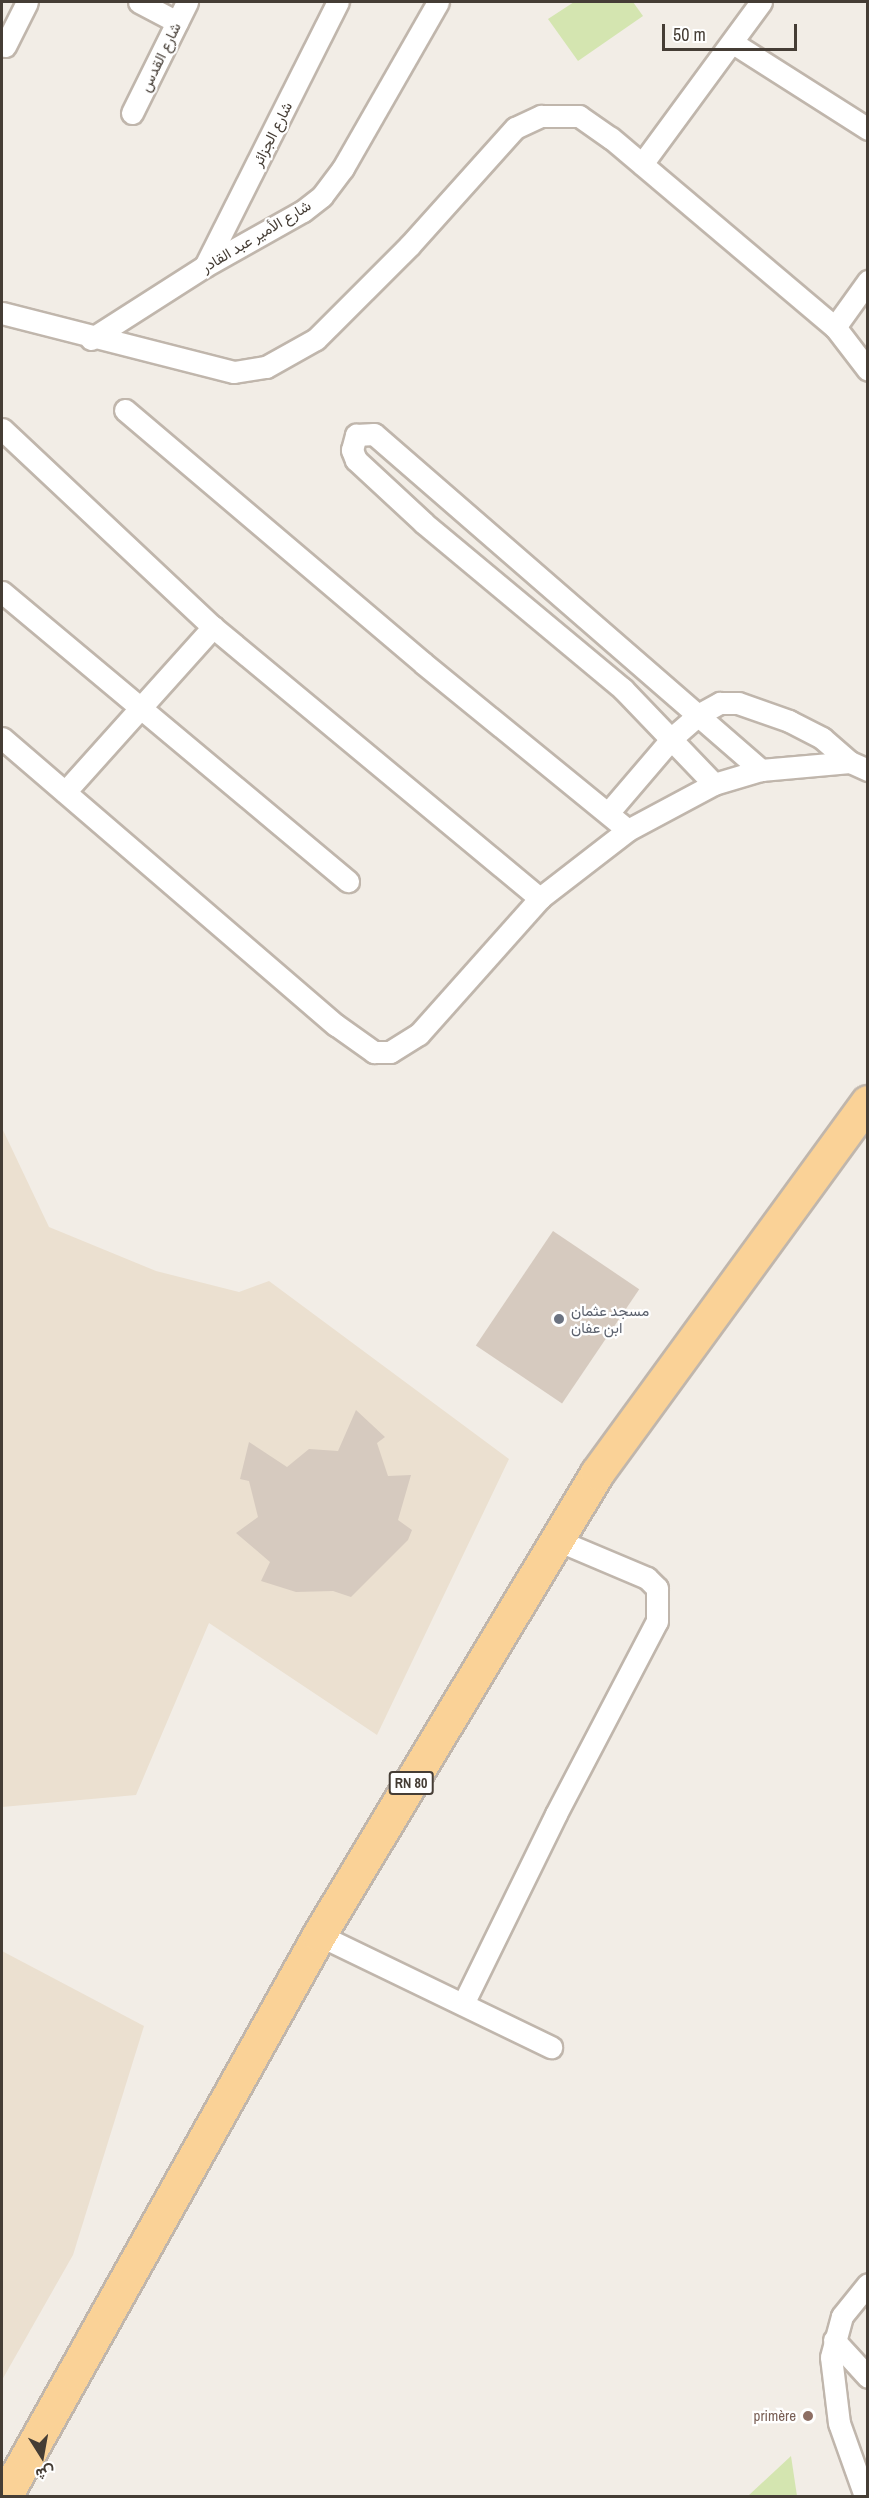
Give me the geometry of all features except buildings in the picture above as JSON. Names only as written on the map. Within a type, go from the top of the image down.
[{"type":"main road","name":"RN 80","points":[[6,2496],[319,1935],[597,1473],[867,1102]]},
{"type":"street","points":[[5,46],[27,2]]},
{"type":"street","points":[[139,2],[177,22]]},
{"type":"street","name":"شارع القدس","points":[[132,113],[187,2]]},
{"type":"street","name":"شارع الجزائر","points":[[206,266],[338,2]]},
{"type":"street","name":"شارع الأمير عبد القادر","points":[[91,339],[206,266],[303,211],[322,196],[344,168],[438,2]]},
{"type":"street","points":[[642,164],[761,2]]},
{"type":"street","points":[[733,43],[867,129]]},
{"type":"street","points":[[2,313],[91,339],[234,372],[266,367],[316,339],[409,246],[515,128],[541,116],[579,116],[642,164],[835,327],[867,370]]},
{"type":"street","points":[[835,327],[867,281]]},
{"type":"street","points":[[125,410],[423,663],[628,830]]},
{"type":"street","points":[[2,429],[213,627],[540,898]]},
{"type":"street","points":[[714,784],[673,737],[606,674],[356,460],[352,450],[356,435],[375,434],[476,525],[762,770]]},
{"type":"street","points":[[454,546],[476,525]]},
{"type":"street","points":[[2,592],[140,710],[348,881]]},
{"type":"street","points":[[65,792],[213,627]]},
{"type":"street","points":[[608,813],[673,737],[698,715],[720,703],[738,703],[822,738],[859,766]]},
{"type":"street","points":[[2,738],[336,1025],[375,1052],[390,1052],[419,1034],[540,898],[628,830],[714,784],[762,770],[859,766]]},
{"type":"street","points":[[463,2004],[556,1814],[657,1622],[657,1588],[647,1578],[557,1540]]},
{"type":"street","points":[[319,1935],[551,2047]]},
{"type":"street","points":[[865,2496],[839,2423],[832,2381],[834,2340],[842,2316],[867,2284]]},
{"type":"street","points":[[834,2340],[867,2377]]},
{"type":"shaded area","points":[[2,1128],[49,1227],[156,1271],[239,1292],[269,1281],[509,1459],[377,1735],[209,1623],[136,1795],[2,1807]]},
{"type":"shaded area","points":[[2,1951],[144,2026],[73,2255],[2,2380]]},
{"type":"green space","points":[[574,2],[633,2],[643,16],[578,61],[548,19]]},
{"type":"green space","points":[[791,2456],[797,2496],[748,2496]]},
{"type":"place","name":"مسجد عثمان ابن عفان","points":[[559,1319]]},
{"type":"place","name":"primère","points":[[808,2416]]}]
